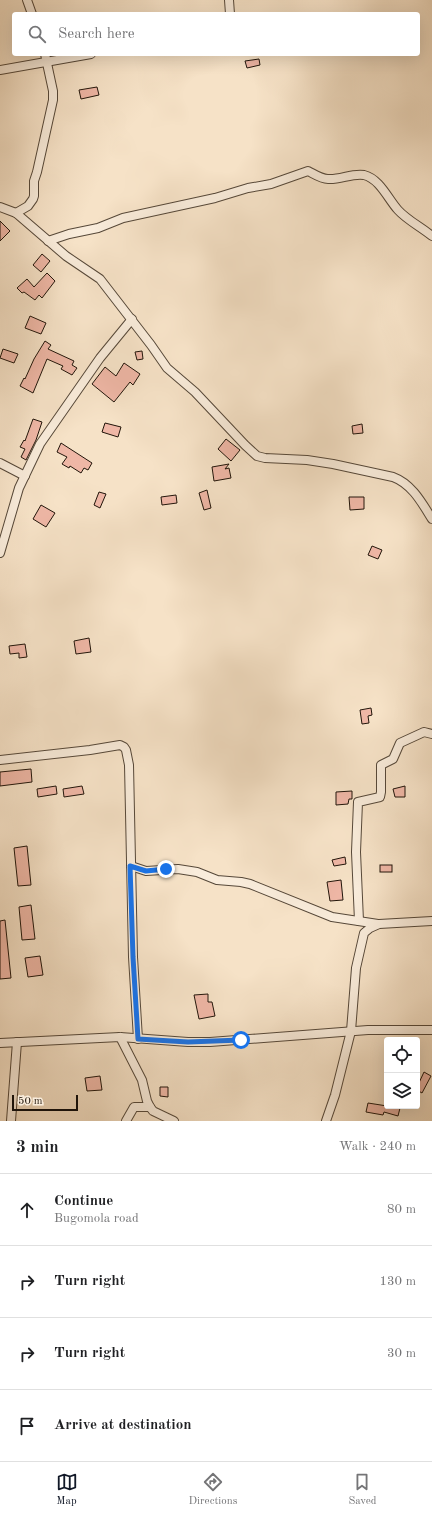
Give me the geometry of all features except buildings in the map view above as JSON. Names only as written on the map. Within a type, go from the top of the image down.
[{"type":"street","points":[[27,0],[31,12]]},
{"type":"street","points":[[229,0],[230,12]]},
{"type":"street","points":[[0,70],[46,58],[68,56]]},
{"type":"street","points":[[16,213],[28,206],[34,196],[34,182],[53,100],[46,58]]},
{"type":"street","points":[[48,241],[69,234],[98,228],[123,218],[215,198],[248,188],[270,184],[308,171],[323,178],[329,179],[356,175],[365,175],[369,177],[385,191],[402,214],[432,236]]},
{"type":"street","points":[[0,207],[16,213],[48,241],[79,265],[97,276],[132,319],[167,368],[195,392],[257,456],[265,458],[307,460],[394,476],[402,480],[413,491],[432,519]]},
{"type":"street","points":[[0,553],[14,501],[47,434],[100,358],[132,319]]},
{"type":"street","points":[[0,463],[25,476]]},
{"type":"street","points":[[359,921],[356,852],[358,802],[380,796],[381,765],[393,758],[400,743],[424,732],[432,734]]},
{"type":"street","points":[[0,760],[90,750],[120,745],[124,747],[127,753],[129,766],[133,957],[138,1039]]},
{"type":"street","points":[[130,866],[146,871],[172,869],[197,872],[217,880],[250,884],[332,917],[379,924],[432,921]]},
{"type":"street","points":[[326,1121],[335,1095],[351,1031],[356,968],[363,936],[364,933],[370,928],[379,924]]},
{"type":"street","points":[[0,1043],[120,1037],[188,1042],[210,1042],[351,1031],[390,1029],[432,1030]]},
{"type":"street","points":[[120,1037],[142,1080],[150,1107],[157,1114],[174,1121]]},
{"type":"street","points":[[11,1121],[17,1042]]},
{"type":"street","points":[[126,1121],[134,1106],[150,1107]]},
{"type":"route","points":[[166,869],[146,871],[130,866],[133,957],[138,1039],[188,1042],[241,1040]]}]
